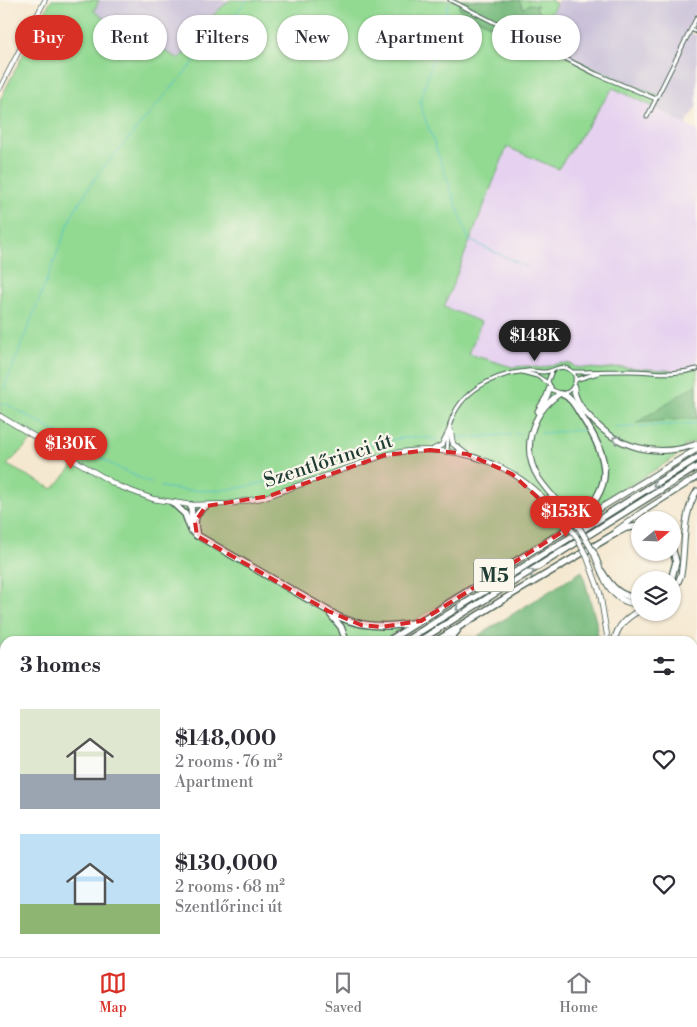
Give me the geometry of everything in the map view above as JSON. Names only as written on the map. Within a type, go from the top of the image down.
[{"type":"highway","points":[[560,394],[572,401],[595,437],[602,453],[604,469],[602,487],[594,504],[588,512],[567,529]]},
{"type":"highway","name":"M5","points":[[413,636],[697,458]]},
{"type":"highway","name":"M5","points":[[427,636],[697,467]]},
{"type":"highway","points":[[173,503],[184,512],[191,530],[198,536],[346,620],[372,626],[392,626],[421,621]]},
{"type":"highway","points":[[187,517],[191,505]]},
{"type":"highway","points":[[191,505],[192,523],[198,536]]},
{"type":"highway","points":[[198,536],[195,525],[196,517],[200,510],[206,506]]},
{"type":"highway","points":[[598,544],[622,530],[631,528]]},
{"type":"highway","name":"M5","points":[[396,636],[567,529]]},
{"type":"highway","name":"M5","points":[[444,636],[598,544]]},
{"type":"highway","points":[[602,572],[609,584],[617,591],[631,597]]},
{"type":"highway","points":[[328,611],[341,627],[344,636]]},
{"type":"highway","points":[[452,636],[474,617]]},
{"type":"main road","points":[[574,383],[576,398],[588,416],[615,439],[636,447],[655,451],[673,450],[697,444]]},
{"type":"main road","points":[[549,385],[547,396],[538,410],[530,437],[532,462],[539,478],[580,529],[594,553],[607,586],[613,594],[631,602]]},
{"type":"main road","points":[[537,416],[550,401],[560,394]]},
{"type":"main road","name":"Szentlőrinci út","points":[[0,416],[118,486],[143,496],[191,505],[206,506],[243,502],[269,496],[385,455],[403,451],[447,451],[467,454],[492,463],[529,486],[557,511],[576,536],[588,557],[600,593],[607,636]]},
{"type":"main road","points":[[430,450],[442,445],[450,428]]},
{"type":"main road","points":[[450,428],[453,444],[467,454]]},
{"type":"main road","name":"M5","points":[[567,529],[697,449]]},
{"type":"main road","name":"M5","points":[[598,544],[642,512],[697,477]]},
{"type":"main road","points":[[681,575],[686,520],[697,491]]},
{"type":"main road","points":[[616,636],[621,623],[631,615]]},
{"type":"street","points":[[0,88],[45,0]]},
{"type":"street","points":[[450,0],[596,74],[656,99]]},
{"type":"street","points":[[646,117],[697,17]]},
{"type":"street","points":[[691,30],[697,32]]},
{"type":"street","points":[[447,451],[452,419],[460,405],[475,388],[499,376],[522,372],[552,371],[561,367],[572,372],[625,371],[664,374],[697,369]]},
{"type":"street","points":[[549,385],[549,377],[552,371]]},
{"type":"street","points":[[522,372],[540,377],[554,392],[560,394],[569,392],[574,383],[572,372]]},
{"type":"street","points":[[574,383],[602,372]]},
{"type":"highlighted area","points":[[430,450],[467,454],[512,474],[570,527],[421,621],[381,627],[361,625],[328,611],[197,536],[195,522],[206,506],[269,496],[385,455]]},
{"type":"shaded area","points":[[99,0],[230,0],[214,15],[177,15],[177,57],[167,52],[167,15],[99,15],[94,11]]},
{"type":"shaded area","points":[[558,0],[697,0],[697,9],[687,31],[697,36],[697,105],[686,125],[656,108],[660,98],[575,60],[580,60],[580,15],[551,15]]},
{"type":"shaded area","points":[[613,88],[656,108],[697,131],[697,365],[677,371],[621,367],[601,369],[575,367],[571,364],[561,363],[541,368],[528,366],[512,367],[469,354],[444,307],[507,147],[558,169]]},
{"type":"green space","points":[[51,0],[99,0],[94,11],[99,15],[93,15],[93,60],[167,60],[167,52],[177,58],[177,60],[267,60],[267,15],[214,15],[230,0],[460,0],[459,9],[470,15],[358,15],[358,60],[482,60],[482,21],[492,26],[492,60],[576,60],[660,97],[656,108],[613,88],[558,169],[507,147],[444,307],[481,322],[469,354],[512,367],[528,366],[541,368],[561,363],[571,364],[575,367],[601,369],[621,367],[677,371],[697,365],[697,441],[684,446],[685,451],[390,636],[0,636],[0,360],[2,357],[0,355],[0,100],[20,60],[83,60],[83,15],[43,15]],"holes":[[[32,440],[74,465],[53,489],[7,465]]]},
{"type":"green space","points":[[460,0],[519,0],[524,9],[528,4],[538,5],[536,7],[540,15],[492,15],[492,26],[482,20],[482,15],[472,15],[459,8]]},
{"type":"green space","points":[[519,0],[552,0],[552,2],[556,3],[550,15],[540,15],[537,5],[524,9]]},
{"type":"green space","points":[[697,384],[697,418],[636,423]]},
{"type":"green space","points":[[582,571],[596,621],[598,636],[479,635]]},
{"type":"waterway","points":[[4,389],[73,213],[97,175],[247,0]]},
{"type":"waterway","points":[[449,2],[420,103],[421,107],[469,240],[527,267]]},
{"type":"waterway","points":[[0,404],[5,403],[120,469],[151,483]]},
{"type":"waterway","points":[[614,428],[697,423]]},
{"type":"waterway","points":[[541,433],[584,430]]},
{"type":"waterway","points":[[456,438],[522,434]]},
{"type":"waterway","points":[[161,487],[199,491],[249,486],[280,477],[331,456],[379,442],[416,437],[437,440]]}]
